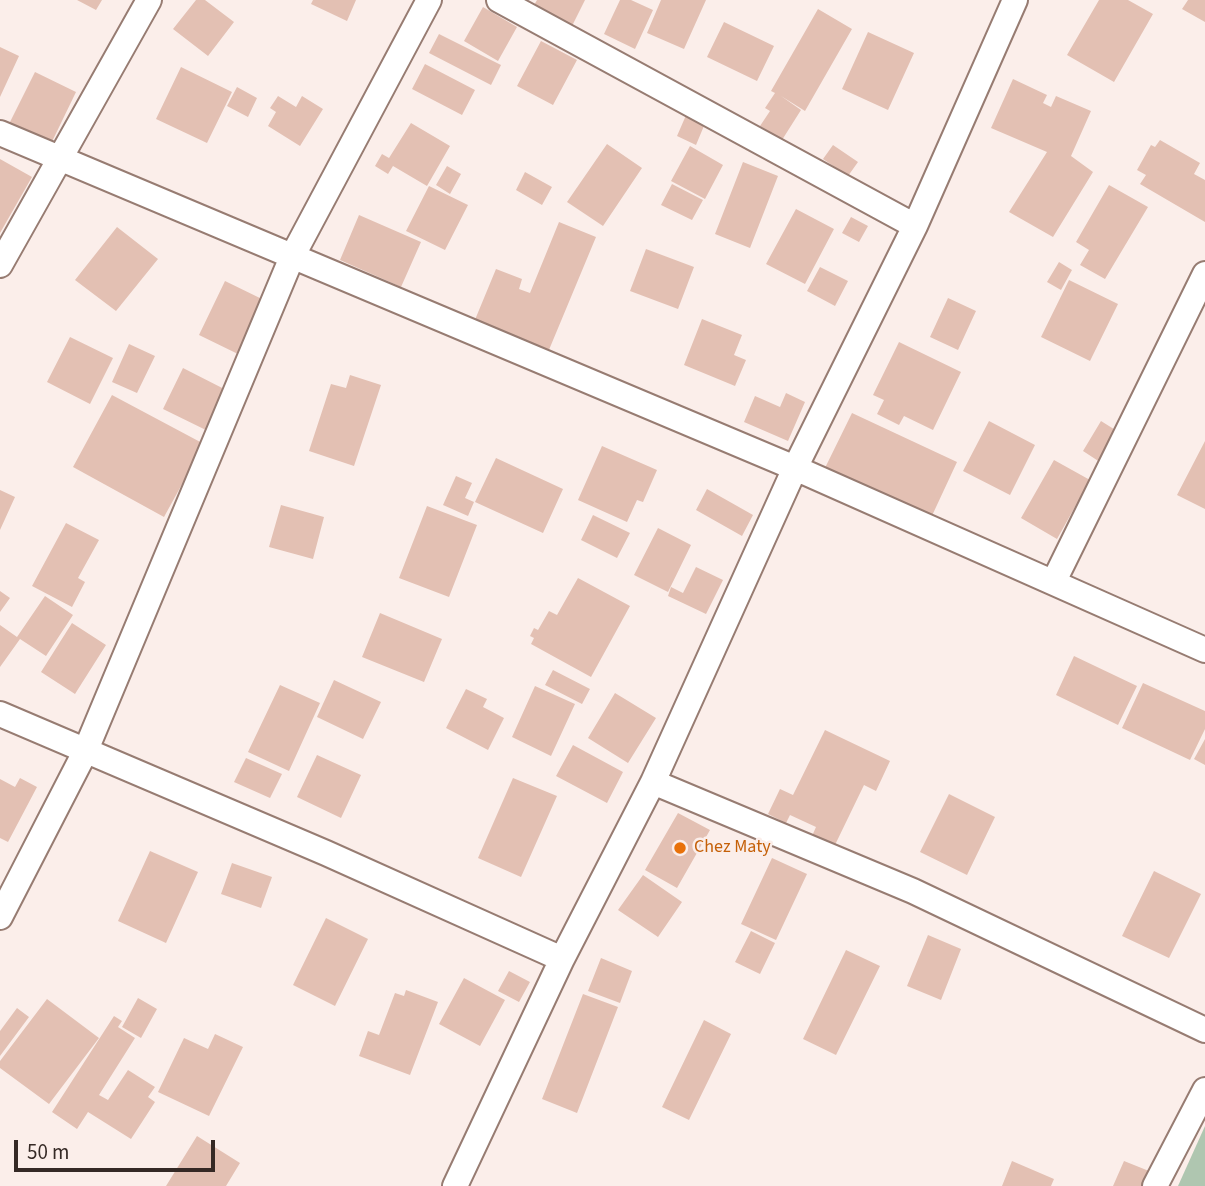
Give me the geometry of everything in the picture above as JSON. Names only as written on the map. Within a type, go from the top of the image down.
[{"type":"street","points":[[0,265],[149,0]]},
{"type":"street","points":[[0,917],[85,752],[292,257],[429,0]]},
{"type":"street","points":[[499,0],[915,226]]},
{"type":"street","points":[[455,1186],[562,959],[653,782],[795,468],[915,226],[1016,0]]},
{"type":"street","points":[[0,133],[795,468],[1205,650]]},
{"type":"street","points":[[1054,581],[1205,274]]},
{"type":"street","points":[[0,714],[326,853],[562,959]]},
{"type":"street","points":[[653,782],[913,891],[1205,1030]]},
{"type":"street","points":[[1155,1186],[1205,1090]]},
{"type":"green space","points":[[1205,1126],[1205,1186],[1178,1186]]},
{"type":"building","points":[[77,0],[102,0],[96,10]]},
{"type":"building","points":[[196,0],[205,0],[234,22],[208,56],[173,29]]},
{"type":"building","points":[[313,0],[356,0],[347,21],[311,4]]},
{"type":"building","points":[[537,0],[585,0],[568,34],[529,14]]},
{"type":"building","points":[[620,0],[631,0],[653,10],[635,49],[604,34]]},
{"type":"building","points":[[661,0],[706,0],[684,49],[647,33]]},
{"type":"building","points":[[1099,0],[1128,0],[1153,14],[1114,82],[1067,55]]},
{"type":"building","points":[[1188,0],[1205,0],[1205,22],[1182,9]]},
{"type":"building","points":[[483,7],[517,27],[498,61],[464,41]]},
{"type":"building","points":[[818,9],[852,29],[805,111],[781,96],[801,110],[782,140],[760,126],[770,111],[765,108],[775,93],[771,91]]},
{"type":"building","points":[[724,22],[774,46],[757,81],[707,57]]},
{"type":"building","points":[[868,32],[914,53],[888,110],[842,89]]},
{"type":"building","points":[[439,34],[501,65],[491,85],[429,53]]},
{"type":"building","points":[[541,41],[577,60],[553,105],[517,86]]},
{"type":"building","points":[[0,47],[19,56],[0,97]]},
{"type":"building","points":[[425,64],[475,90],[462,115],[412,89]]},
{"type":"building","points":[[181,67],[232,92],[207,143],[156,119]]},
{"type":"building","points":[[35,72],[76,92],[47,152],[5,132]]},
{"type":"building","points":[[1013,79],[1047,95],[1043,103],[1051,107],[1056,96],[1091,111],[1071,156],[1093,172],[1053,237],[1009,212],[1047,152],[991,128]]},
{"type":"building","points":[[237,87],[257,98],[248,117],[227,106]]},
{"type":"building","points":[[278,96],[296,107],[302,96],[323,109],[300,146],[268,126],[276,112],[270,108]]},
{"type":"building","points":[[687,113],[706,121],[696,145],[677,136]]},
{"type":"building","points":[[411,123],[450,146],[427,186],[393,166],[388,174],[375,166],[382,154],[389,158]]},
{"type":"building","points":[[1160,140],[1200,163],[1194,174],[1205,180],[1205,222],[1140,184],[1146,175],[1137,170],[1151,145],[1155,147]]},
{"type":"building","points":[[607,144],[642,168],[603,226],[567,202]]},
{"type":"building","points":[[833,145],[858,162],[848,176],[823,159]]},
{"type":"building","points":[[690,146],[723,165],[705,199],[671,181]]},
{"type":"building","points":[[0,159],[32,177],[0,233]]},
{"type":"building","points":[[743,162],[778,176],[750,248],[715,234]]},
{"type":"building","points":[[447,166],[461,174],[450,194],[436,185]]},
{"type":"building","points":[[525,172],[552,187],[542,205],[516,190]]},
{"type":"building","points":[[672,184],[703,200],[692,220],[661,205]]},
{"type":"building","points":[[1109,185],[1148,207],[1105,279],[1080,265],[1089,250],[1076,242]]},
{"type":"building","points":[[429,186],[468,205],[445,250],[406,231]]},
{"type":"building","points":[[796,209],[834,229],[805,284],[766,264]]},
{"type":"building","points":[[359,215],[421,242],[401,287],[340,260]]},
{"type":"building","points":[[851,217],[868,226],[859,242],[842,233]]},
{"type":"building","points":[[559,222],[596,237],[546,357],[472,327],[496,269],[522,279],[519,289],[530,293]]},
{"type":"building","points":[[117,227],[158,259],[116,311],[75,280]]},
{"type":"building","points":[[646,249],[694,267],[678,309],[630,291]]},
{"type":"building","points":[[1059,262],[1072,270],[1061,290],[1047,282]]},
{"type":"building","points":[[820,267],[848,281],[835,306],[807,291]]},
{"type":"building","points":[[1069,280],[1118,304],[1090,361],[1041,337]]},
{"type":"building","points":[[225,281],[266,301],[240,355],[199,335]]},
{"type":"building","points":[[948,298],[976,311],[958,350],[930,337]]},
{"type":"building","points":[[702,319],[742,335],[734,355],[746,360],[735,386],[684,365]]},
{"type":"building","points":[[70,337],[113,358],[90,404],[47,382]]},
{"type":"building","points":[[899,342],[961,372],[933,430],[904,416],[899,425],[877,414],[884,400],[873,395]]},
{"type":"building","points":[[129,344],[155,356],[137,393],[112,382]]},
{"type":"building","points":[[183,368],[232,393],[212,433],[163,409]]},
{"type":"building","points":[[350,375],[381,385],[354,466],[309,451],[331,384],[346,388]]},
{"type":"building","points":[[786,393],[805,402],[788,441],[744,422],[755,396],[780,407]]},
{"type":"building","points":[[112,395],[204,444],[164,517],[73,467]]},
{"type":"building","points":[[852,413],[957,462],[930,520],[824,470]]},
{"type":"building","points":[[989,421],[1035,445],[1010,495],[963,471]]},
{"type":"building","points":[[1101,421],[1125,436],[1106,466],[1083,451]]},
{"type":"building","points":[[1205,441],[1205,509],[1177,495]]},
{"type":"building","points":[[602,446],[657,470],[643,502],[637,500],[627,522],[578,500]]},
{"type":"building","points":[[496,458],[563,489],[543,533],[475,502]]},
{"type":"building","points":[[1054,460],[1090,480],[1057,539],[1021,518]]},
{"type":"building","points":[[456,476],[472,483],[465,498],[474,502],[468,516],[443,505]]},
{"type":"building","points":[[707,489],[753,515],[742,536],[696,510]]},
{"type":"building","points":[[0,490],[15,497],[0,530]]},
{"type":"building","points":[[281,505],[324,517],[313,559],[269,547]]},
{"type":"building","points":[[427,506],[477,525],[449,597],[399,578]]},
{"type":"building","points":[[593,515],[630,533],[617,558],[581,540]]},
{"type":"building","points":[[66,523],[99,540],[78,578],[85,582],[72,607],[32,586]]},
{"type":"building","points":[[658,528],[691,545],[668,592],[634,575]]},
{"type":"building","points":[[696,567],[723,580],[706,614],[668,596],[671,587],[683,593]]},
{"type":"building","points":[[578,578],[630,606],[591,677],[531,644],[534,638],[530,636],[534,628],[538,630],[549,611],[557,615]]},
{"type":"building","points":[[0,591],[10,598],[0,612]]},
{"type":"building","points":[[45,596],[73,615],[46,656],[20,639],[0,667],[0,625],[17,637]]},
{"type":"building","points":[[380,613],[442,639],[424,682],[362,657]]},
{"type":"building","points":[[72,623],[106,645],[75,694],[41,672]]},
{"type":"building","points":[[1074,656],[1137,686],[1118,725],[1056,695]]},
{"type":"building","points":[[553,670],[590,689],[582,704],[545,685]]},
{"type":"building","points":[[334,680],[381,702],[363,739],[317,717]]},
{"type":"building","points":[[1143,683],[1205,711],[1205,729],[1190,760],[1122,728]]},
{"type":"building","points":[[280,685],[320,703],[289,771],[248,752]]},
{"type":"building","points":[[535,686],[575,704],[551,756],[512,737]]},
{"type":"building","points":[[466,689],[487,699],[483,707],[504,718],[488,750],[446,728]]},
{"type":"building","points":[[615,693],[656,718],[628,763],[588,738]]},
{"type":"building","points":[[825,730],[890,761],[876,791],[864,785],[834,847],[812,836],[816,827],[790,815],[786,823],[768,814],[780,789],[793,795]]},
{"type":"building","points":[[1205,739],[1205,765],[1194,759]]},
{"type":"building","points":[[573,745],[623,772],[607,803],[556,776]]},
{"type":"building","points":[[317,755],[361,775],[341,818],[297,797]]},
{"type":"building","points":[[246,758],[282,774],[270,798],[234,782]]},
{"type":"building","points":[[20,778],[37,787],[8,842],[0,838],[0,779],[15,787]]},
{"type":"building","points":[[513,778],[557,796],[521,877],[478,858]]},
{"type":"building","points":[[949,794],[995,817],[967,875],[920,852]]},
{"type":"building","points":[[678,813],[710,830],[677,888],[645,870]]},
{"type":"building","points":[[150,851],[198,872],[166,943],[118,921]]},
{"type":"building","points":[[772,858],[807,874],[776,940],[741,924]]},
{"type":"building","points":[[232,863],[272,877],[261,908],[221,894]]},
{"type":"building","points":[[1154,871],[1201,894],[1169,958],[1122,936]]},
{"type":"building","points":[[643,875],[682,902],[658,937],[618,910]]},
{"type":"building","points":[[326,918],[368,939],[335,1006],[293,985]]},
{"type":"building","points":[[751,931],[775,943],[760,974],[735,962]]},
{"type":"building","points":[[928,935],[961,949],[941,1000],[907,986]]},
{"type":"building","points":[[846,950],[880,966],[836,1055],[803,1039]]},
{"type":"building","points":[[601,958],[632,971],[620,1003],[588,991]]},
{"type":"building","points":[[509,971],[530,982],[519,1002],[498,991]]},
{"type":"building","points":[[464,978],[505,1000],[480,1046],[439,1024]]},
{"type":"building","points":[[406,990],[438,1002],[410,1075],[359,1056],[368,1031],[379,1035],[395,993],[404,996]]},
{"type":"building","points":[[583,994],[618,1007],[577,1113],[542,1099]]},
{"type":"building","points":[[138,998],[157,1009],[141,1038],[122,1027]]},
{"type":"building","points":[[47,999],[99,1038],[49,1104],[0,1068],[0,1061]]},
{"type":"building","points":[[17,1008],[29,1017],[0,1056],[0,1031]]},
{"type":"building","points":[[114,1016],[122,1021],[118,1027],[135,1038],[99,1095],[108,1100],[128,1070],[155,1087],[148,1097],[155,1102],[131,1139],[88,1112],[77,1129],[52,1112]]},
{"type":"building","points":[[704,1020],[731,1034],[689,1120],[662,1107]]},
{"type":"building","points":[[215,1034],[243,1047],[209,1116],[158,1092],[184,1038],[208,1049]]},
{"type":"building","points":[[197,1136],[240,1163],[226,1186],[166,1186]]},
{"type":"building","points":[[1012,1161],[1054,1179],[1051,1186],[1002,1186]]},
{"type":"building","points":[[1124,1161],[1149,1171],[1143,1186],[1113,1186]]},
{"type":"place","name":"Chez Maty","points":[[680,848]]}]
